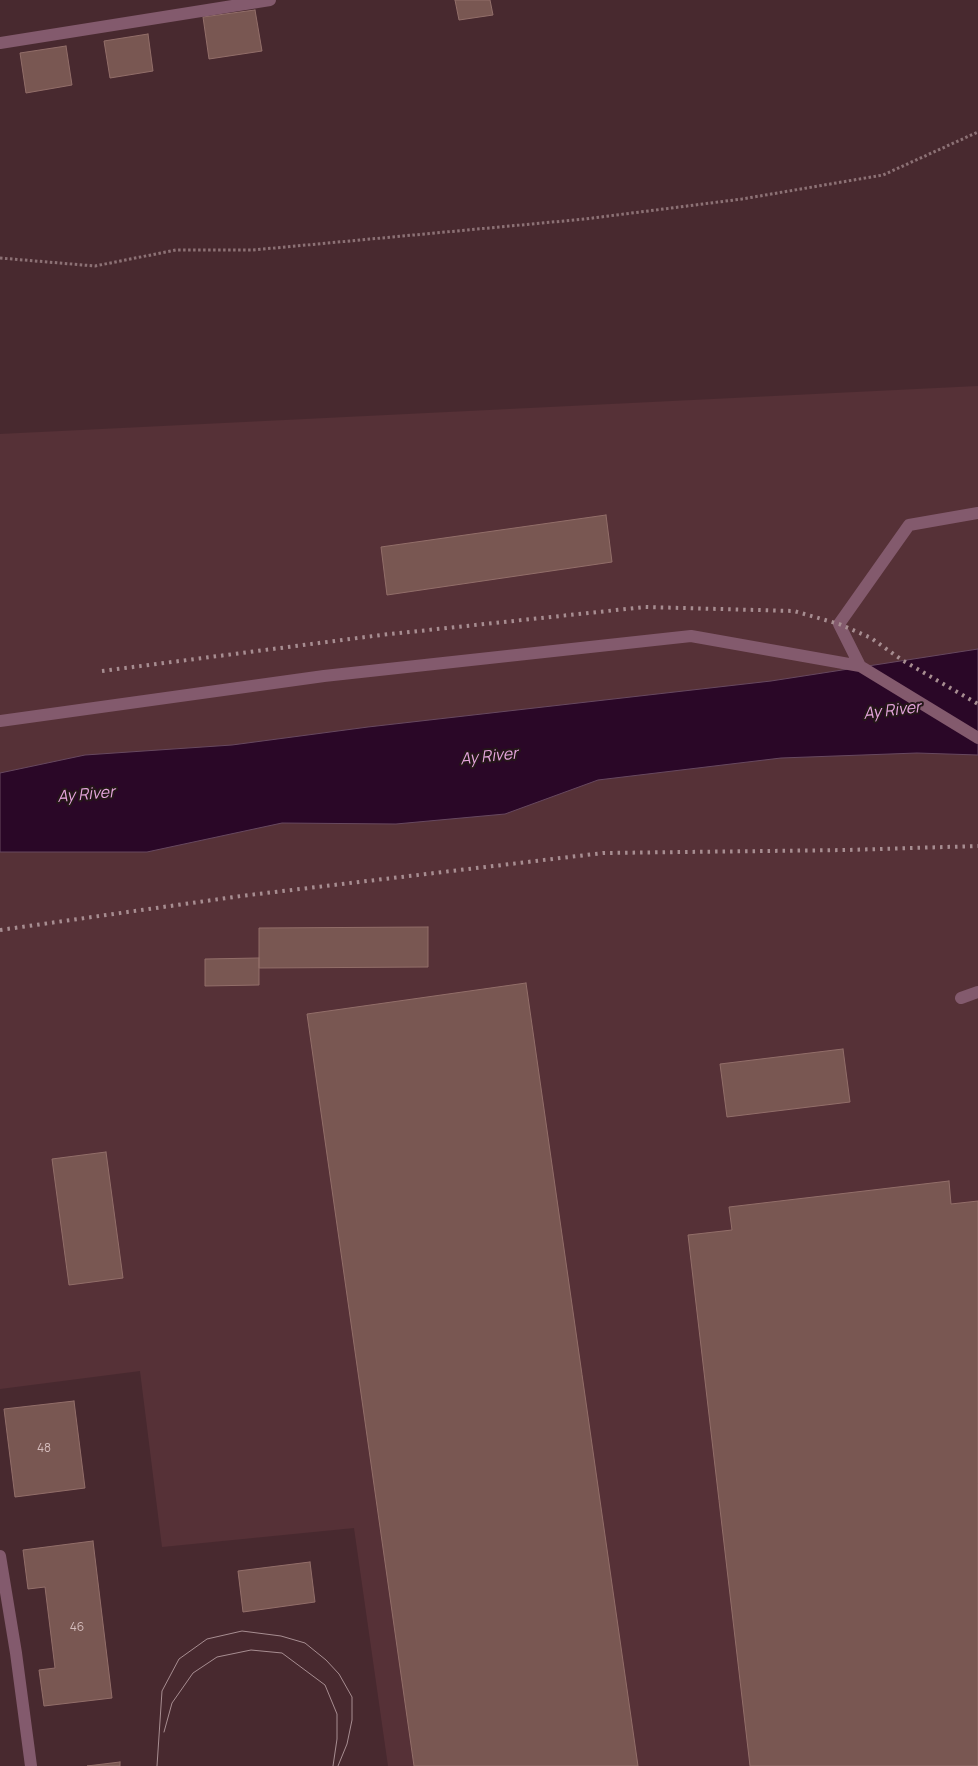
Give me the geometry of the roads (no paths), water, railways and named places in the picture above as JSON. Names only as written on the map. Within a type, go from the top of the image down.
[{"type":"street","points":[[0,43],[270,0]]},
{"type":"street","points":[[860,666],[839,624],[909,525],[978,513]]},
{"type":"street","points":[[0,721],[324,676],[691,636],[860,666],[978,738]]},
{"type":"street","points":[[961,998],[978,992]]},
{"type":"street","points":[[0,1556],[16,1653],[31,1766]]},
{"type":"water","name":"Ay River","points":[[978,649],[978,755],[917,753],[781,758],[598,780],[505,814],[396,824],[282,823],[147,852],[0,852],[0,773],[85,755],[232,745],[368,727],[771,681]]},
{"type":"tram line","points":[[157,1766],[162,1691],[179,1659],[207,1639],[242,1631],[281,1636],[305,1643],[326,1660],[339,1674],[352,1697],[352,1720],[347,1744],[338,1766]]},
{"type":"tram line","points":[[164,1732],[172,1703],[193,1673],[217,1657],[251,1650],[282,1653],[325,1685],[337,1714],[337,1739],[333,1766]]},
{"type":"railway","points":[[102,671],[381,635],[645,607],[794,611],[839,624],[871,638],[902,660],[978,704]]},
{"type":"railway","points":[[0,930],[241,896],[603,853],[847,850],[978,846]]}]
